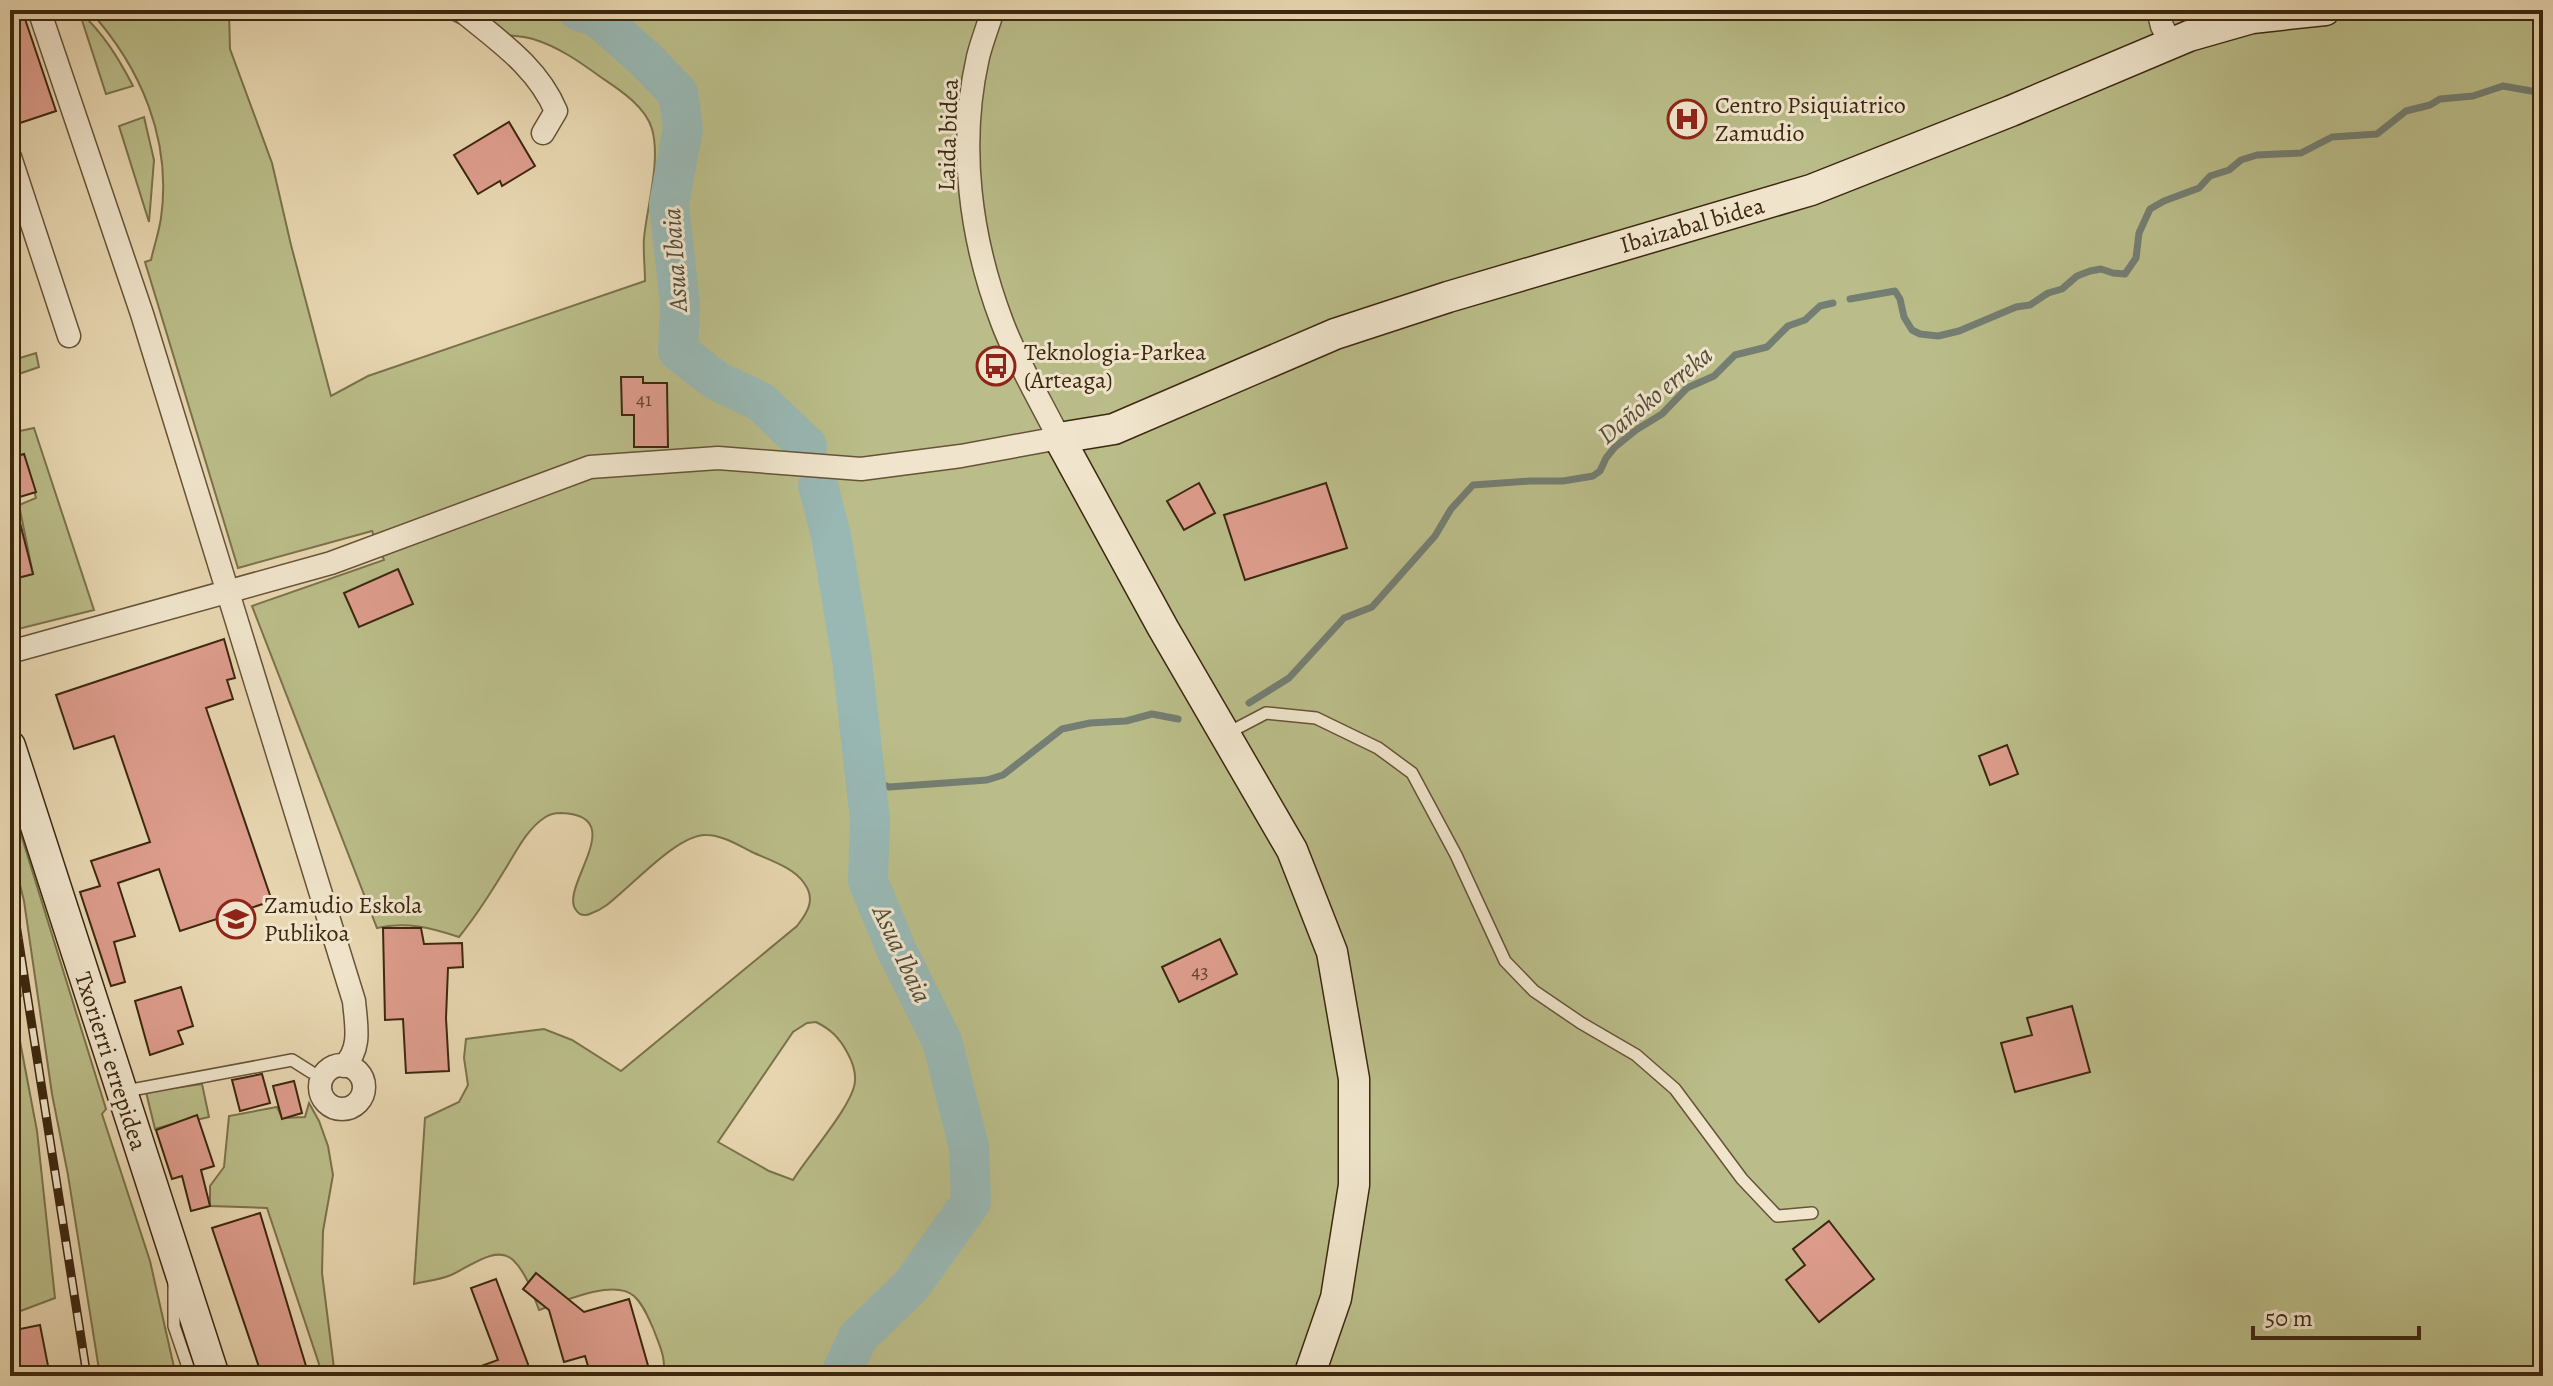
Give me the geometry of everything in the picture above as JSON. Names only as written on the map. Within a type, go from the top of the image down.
[{"type":"street","points":[[39,10],[142,314],[354,1001],[356,1047],[344,1066]]},
{"type":"street","points":[[461,10],[521,59],[547,91],[556,111],[543,133]]},
{"type":"street","name":"Laida bidea","points":[[993,10],[978,56],[970,104],[968,179],[975,235],[1002,323],[1059,438]]},
{"type":"street","points":[[2158,10],[2170,42]]},
{"type":"street","name":"Ibaizabal bidea","points":[[1059,438],[1114,429],[1335,334],[1513,277],[1811,190],[2011,111],[2170,42],[2251,14],[2325,10]]},
{"type":"street","points":[[10,157],[69,336]]},
{"type":"street","points":[[10,652],[331,563],[590,467],[718,458],[861,469],[961,456],[1059,438],[1163,628],[1292,850],[1332,952],[1354,1079],[1354,1185],[1336,1298],[1309,1376]]},
{"type":"street","name":"Txorierri errepidea","points":[[10,746],[214,1376]]},
{"type":"lane","points":[[1226,734],[1266,713],[1316,718],[1378,748],[1412,773],[1456,855],[1505,961],[1534,991],[1636,1055],[1675,1089],[1742,1179],[1777,1216],[1812,1213]]},
{"type":"lane","points":[[121,1092],[292,1060],[311,1072]]},
{"type":"lane","points":[[175,1261],[174,1326],[191,1376]]},
{"type":"green space","points":[[89,10],[229,10],[230,49],[272,163],[331,396],[368,376],[645,281],[644,238],[655,155],[652,129],[644,113],[617,88],[552,46],[528,38],[473,29],[436,10],[2543,10],[2543,1376],[663,1376],[663,1358],[653,1328],[640,1303],[625,1291],[614,1289],[587,1293],[539,1310],[518,1265],[499,1255],[482,1259],[446,1277],[414,1284],[425,1118],[459,1102],[468,1085],[464,1058],[466,1039],[544,1029],[572,1040],[621,1071],[797,926],[807,910],[810,894],[799,877],[787,868],[730,841],[706,835],[673,848],[604,907],[590,914],[581,914],[573,900],[592,839],[591,826],[581,817],[557,813],[544,818],[526,836],[459,937],[418,926],[377,928],[252,606],[384,560],[372,531],[238,568],[145,262],[151,260],[161,218],[162,161],[157,133],[138,80]],"holes":[[[816,1022],[834,1034],[844,1047],[853,1066],[855,1081],[839,1116],[793,1180],[769,1171],[718,1142],[793,1032],[807,1023]]]},
{"type":"green space","points":[[79,11],[109,46],[133,86],[106,94]]},
{"type":"green space","points":[[144,117],[154,160],[149,222],[119,126]]},
{"type":"green space","points":[[36,353],[39,367],[10,377],[10,361]]},
{"type":"green space","points":[[34,428],[94,610],[10,631],[10,580],[33,574],[19,505],[36,498],[24,454],[10,458],[10,433]]},
{"type":"green space","points":[[10,799],[106,1109],[102,1114],[150,1261],[176,1376],[100,1376],[52,1094],[24,901],[10,844]]},
{"type":"green space","points":[[10,920],[21,996],[12,999],[37,1131],[55,1298],[10,1315]]},
{"type":"green space","points":[[202,1084],[209,1117],[155,1129],[146,1092]]},
{"type":"green space","points":[[309,1103],[328,1146],[333,1175],[323,1231],[322,1273],[335,1376],[323,1376],[267,1208],[210,1206],[210,1186],[224,1167],[229,1116],[277,1107],[282,1118],[305,1117]]},
{"type":"building","points":[[10,10],[22,10],[56,111],[14,125],[10,114]]},
{"type":"building","points":[[509,122],[535,166],[502,186],[500,181],[478,194],[454,155]]},
{"type":"building","points":[[621,377],[643,377],[643,383],[667,383],[668,447],[634,447],[634,415],[622,415]]},
{"type":"building","points":[[24,454],[36,492],[10,500],[10,458]]},
{"type":"building","points":[[1199,483],[1215,513],[1184,530],[1167,501]]},
{"type":"building","points":[[1326,483],[1347,548],[1245,580],[1224,515]]},
{"type":"building","points":[[10,507],[16,507],[33,574],[10,580]]},
{"type":"building","points":[[398,569],[413,604],[359,627],[344,593]]},
{"type":"building","points":[[224,639],[235,678],[227,680],[233,699],[206,708],[272,901],[180,931],[159,869],[118,883],[135,936],[114,942],[125,982],[111,986],[80,892],[100,886],[91,861],[150,842],[114,736],[74,749],[56,695]]},
{"type":"building","points":[[2007,745],[2018,774],[1990,785],[1979,756]]},
{"type":"building","points":[[383,928],[421,928],[424,944],[462,943],[463,967],[448,968],[446,1018],[449,1071],[406,1073],[403,1019],[385,1020]]},
{"type":"building","points":[[1220,939],[1237,974],[1179,1002],[1162,967]]},
{"type":"building","points":[[181,987],[193,1026],[178,1031],[183,1044],[150,1055],[135,1001]]},
{"type":"building","points":[[2072,1006],[2090,1072],[2015,1092],[2001,1043],[2032,1035],[2027,1018]]},
{"type":"building","points":[[262,1074],[270,1103],[240,1111],[232,1080]]},
{"type":"building","points":[[294,1081],[302,1113],[282,1119],[273,1086]]},
{"type":"building","points":[[197,1115],[214,1166],[201,1170],[210,1206],[191,1211],[182,1176],[172,1179],[156,1130]]},
{"type":"building","points":[[260,1213],[309,1376],[262,1376],[212,1228]]},
{"type":"building","points":[[1829,1221],[1874,1279],[1819,1322],[1786,1280],[1805,1265],[1793,1249]]},
{"type":"building","points":[[536,1273],[584,1312],[629,1299],[651,1376],[591,1376],[585,1356],[564,1362],[549,1310],[523,1289]]},
{"type":"building","points":[[496,1279],[529,1367],[505,1376],[460,1376],[498,1360],[471,1288]]},
{"type":"building","points":[[40,1325],[50,1376],[10,1376],[10,1331]]},
{"type":"waterway","name":"Asua Ibaia","points":[[577,10],[599,18],[678,93],[683,128],[669,204],[680,304],[678,351],[717,381],[761,402],[807,446]]},
{"type":"waterway","name":"Dañoko erreka","points":[[1850,299],[1895,291],[1912,330],[1938,336],[1959,331],[2016,307],[2030,305],[2090,271],[2101,269],[2125,274],[2136,258],[2139,233],[2150,209],[2199,188],[2210,176],[2229,170],[2241,160],[2257,155],[2301,153],[2332,137],[2377,134],[2406,111],[2440,99],[2473,96],[2503,86],[2543,93]]},
{"type":"waterway","name":"Dañoko erreka","points":[[1249,703],[1289,678],[1344,618],[1372,607],[1435,536],[1451,509],[1473,485],[1563,481],[1593,476],[1600,471],[1615,447],[1662,414],[1687,388],[1714,376],[1735,355],[1767,347],[1788,326],[1805,320],[1820,306],[1833,303]]},
{"type":"waterway","name":"Asua Ibaia","points":[[818,486],[831,535],[852,660],[870,820],[868,881],[896,949],[942,1041],[969,1147],[971,1202],[911,1286],[858,1337],[840,1376]]},
{"type":"waterway","name":"Dañoko erreka","points":[[863,768],[889,787],[987,780],[1003,775],[1062,729],[1090,723],[1126,721],[1152,714],[1178,719]]},
{"type":"railway","points":[[10,886],[87,1376]]},
{"type":"place","name":"Centro Psiquiatrico Zamudio","points":[[1687,119]]},
{"type":"place","name":"Teknologia-Parkea (Arteaga)","points":[[996,366]]},
{"type":"place","name":"Zamudio Eskola Publikoa","points":[[236,919]]}]
